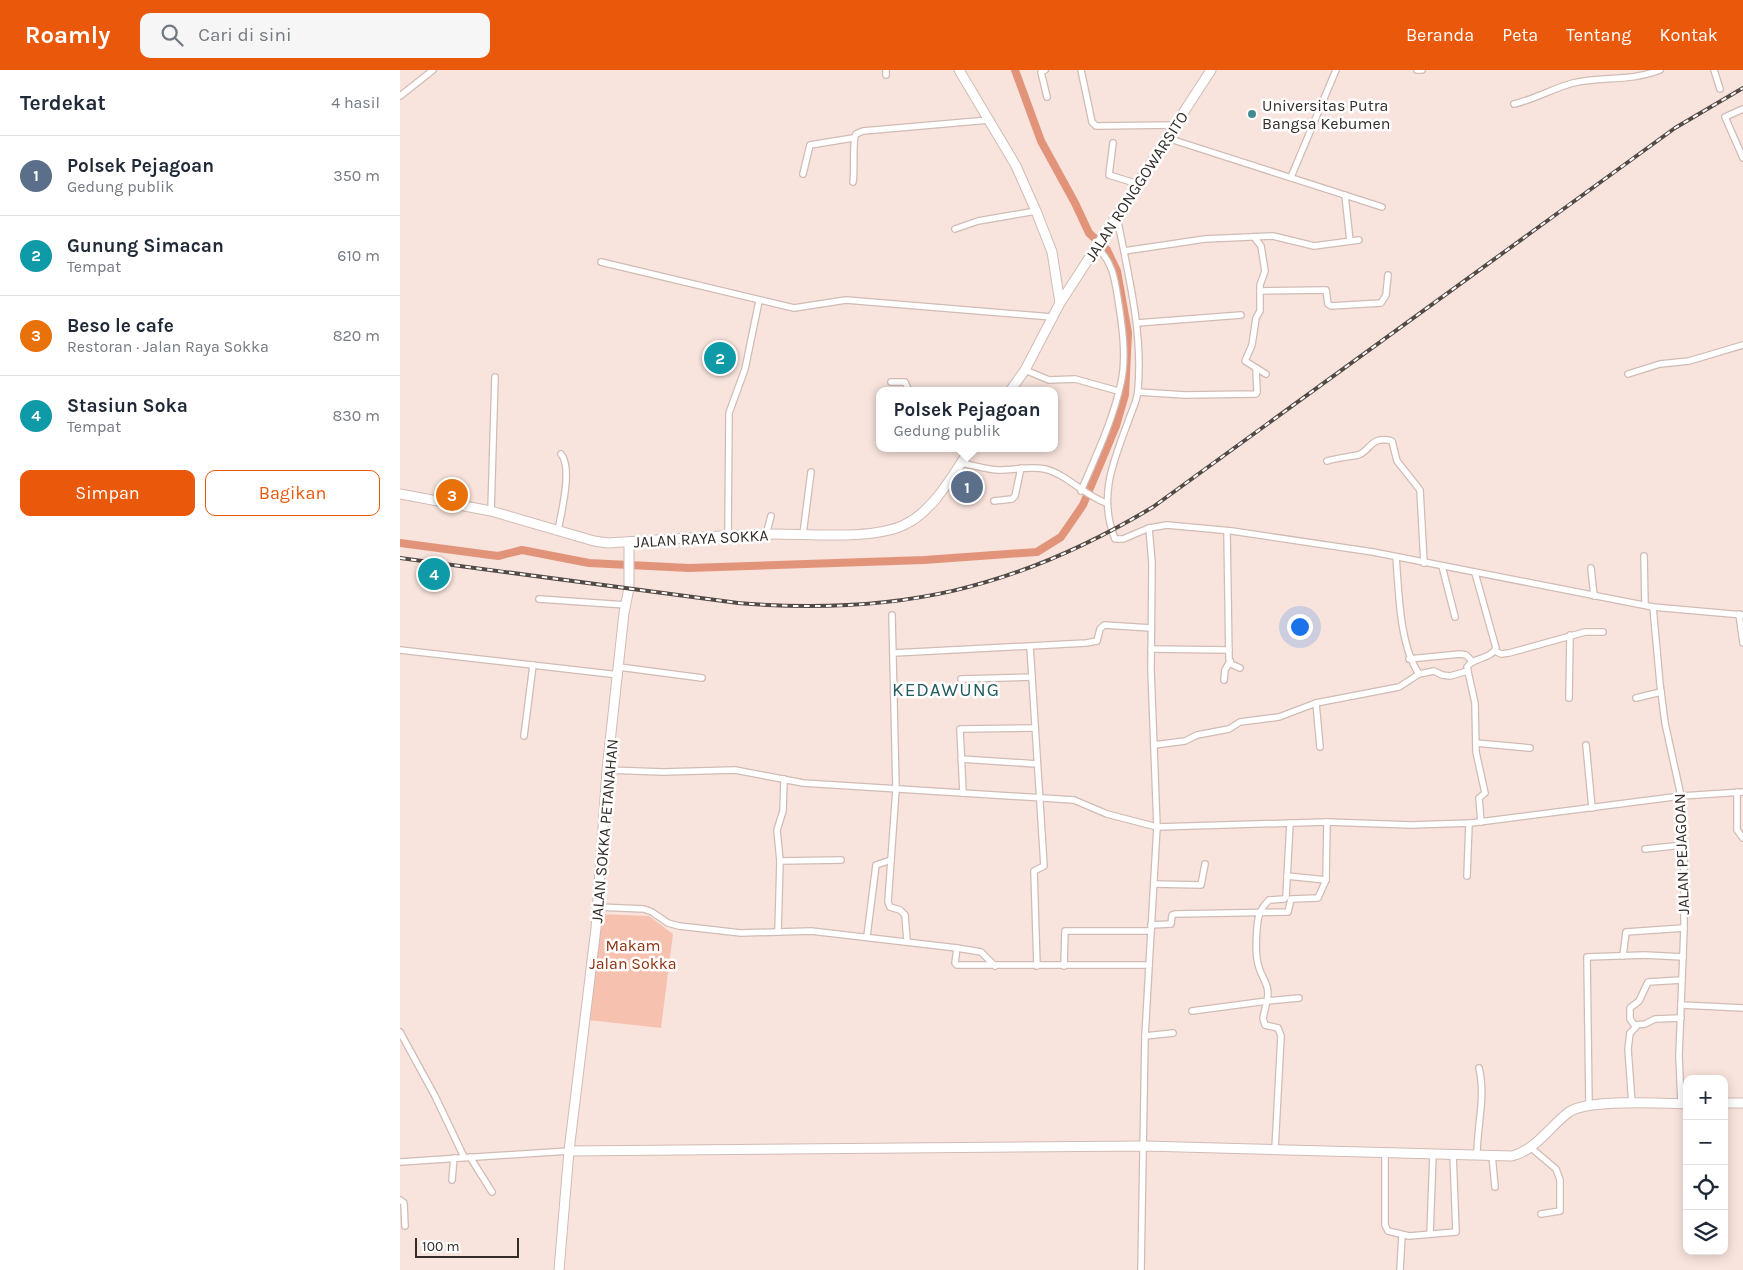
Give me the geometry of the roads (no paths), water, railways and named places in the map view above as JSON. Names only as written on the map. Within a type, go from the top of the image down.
[{"type":"street","points":[[400,96],[433,70]]},
{"type":"street","points":[[959,70],[1016,166],[1052,252],[1060,302],[1025,370],[1013,387]]},
{"type":"street","points":[[1045,70],[1041,72],[1047,96]]},
{"type":"street","points":[[1081,70],[1092,122],[1096,126],[1175,125]]},
{"type":"street","name":"JALAN RONGGOWARSITO","points":[[1060,302],[1071,288],[1211,70]]},
{"type":"street","points":[[1291,177],[1336,70]]},
{"type":"street","points":[[1514,104],[1537,98],[1574,83],[1632,78],[1660,70]]},
{"type":"street","points":[[1714,70],[1720,89]]},
{"type":"street","points":[[1743,109],[1725,117],[1743,158]]},
{"type":"street","points":[[803,174],[810,145],[853,138],[856,134],[863,131],[989,120]]},
{"type":"street","points":[[853,138],[855,168],[853,182]]},
{"type":"street","points":[[1167,138],[1382,207]]},
{"type":"street","points":[[1113,143],[1108,175],[1138,184]]},
{"type":"street","points":[[1346,195],[1350,241]]},
{"type":"street","points":[[955,229],[978,221],[1036,211]]},
{"type":"street","points":[[1117,217],[1137,323],[1138,392],[1120,445],[1106,503],[1115,539],[1123,539],[1149,528],[1169,525],[1227,531],[1396,557],[1653,607],[1741,614],[1743,643]]},
{"type":"street","points":[[1124,251],[1197,240],[1254,237],[1277,236],[1310,246],[1359,240]]},
{"type":"street","points":[[1254,237],[1261,246],[1265,271],[1260,291],[1260,311],[1255,322],[1251,349],[1244,361],[1266,374]]},
{"type":"street","points":[[1082,491],[1107,432],[1123,366],[1121,320],[1110,264],[1099,243]]},
{"type":"street","points":[[601,262],[696,284],[758,301],[802,308],[846,300],[1052,317]]},
{"type":"street","points":[[1260,291],[1326,290],[1328,304],[1331,306],[1381,303],[1386,295],[1388,275]]},
{"type":"street","points":[[1057,282],[1071,288]]},
{"type":"street","points":[[728,537],[729,413],[746,369],[758,301]]},
{"type":"street","points":[[1137,323],[1242,315]]},
{"type":"street","points":[[1628,374],[1660,364],[1690,361],[1743,345]]},
{"type":"street","points":[[1138,392],[1185,396],[1257,393],[1256,368]]},
{"type":"street","points":[[1025,370],[1049,380],[1075,379],[1118,390]]},
{"type":"street","points":[[491,511],[495,376]]},
{"type":"street","points":[[891,382],[905,382],[907,387]]},
{"type":"street","points":[[1327,461],[1360,454],[1373,442],[1392,441],[1397,461],[1420,490],[1424,563]]},
{"type":"street","name":"JALAN RAYA SOKKA","points":[[400,494],[491,511],[594,541],[629,542],[766,535],[865,534],[905,525],[934,502],[968,452]]},
{"type":"street","points":[[558,531],[566,475],[566,466],[561,454]]},
{"type":"street","points":[[961,462],[1000,470],[1021,468],[1050,471],[1094,498],[1106,503]]},
{"type":"street","points":[[994,501],[1012,499],[1015,496],[1021,468]]},
{"type":"street","points":[[803,534],[811,472]]},
{"type":"street","points":[[766,535],[771,516]]},
{"type":"street","points":[[1140,1270],[1145,1146],[1145,1036],[1157,827],[1151,650],[1152,563],[1149,528]]},
{"type":"street","points":[[1224,680],[1225,670],[1230,662],[1227,531]]},
{"type":"street","name":"JALAN SOKKA PETANAHAN","points":[[559,1270],[569,1151],[598,907],[607,770],[629,575],[629,542]]},
{"type":"street","points":[[1644,556],[1644,605]]},
{"type":"street","points":[[1396,557],[1409,659],[1418,674]]},
{"type":"street","points":[[1442,566],[1455,617]]},
{"type":"street","points":[[1591,568],[1594,596]]},
{"type":"street","points":[[1475,573],[1495,651],[1500,654],[1519,651],[1570,635],[1585,632],[1603,632]]},
{"type":"street","points":[[539,599],[626,605]]},
{"type":"street","name":"JALAN PEJAGOAN","points":[[1653,607],[1665,723],[1681,796],[1684,845],[1684,928],[1681,1005],[1683,1075]]},
{"type":"street","points":[[892,615],[896,789],[888,902],[890,907],[900,910],[905,915],[906,941]]},
{"type":"street","points":[[894,653],[1030,647],[1097,641],[1100,629],[1104,624],[1151,628]]},
{"type":"street","points":[[1569,698],[1570,635]]},
{"type":"street","points":[[1030,647],[1044,866],[1034,871],[1037,966]]},
{"type":"street","points":[[400,650],[533,665],[702,678]]},
{"type":"street","points":[[1151,650],[1229,650]]},
{"type":"street","points":[[1481,822],[1479,798],[1485,791],[1476,743],[1476,703],[1467,667],[1472,661],[1495,651]]},
{"type":"street","points":[[1409,659],[1460,654],[1466,655],[1472,661]]},
{"type":"street","points":[[1230,662],[1240,668]]},
{"type":"street","points":[[524,736],[533,665]]},
{"type":"street","points":[[1154,745],[1182,742],[1200,734],[1222,731],[1238,723],[1279,717],[1316,703],[1399,687],[1418,674],[1434,671],[1442,676],[1450,676],[1468,671]]},
{"type":"street","points":[[961,679],[1032,678]]},
{"type":"street","points":[[1636,698],[1661,692]]},
{"type":"street","points":[[1316,703],[1320,747]]},
{"type":"street","points":[[962,793],[960,729],[1035,728]]},
{"type":"street","points":[[1476,743],[1530,748]]},
{"type":"street","points":[[1586,746],[1592,808]]},
{"type":"street","points":[[961,759],[1037,764]]},
{"type":"street","points":[[607,770],[663,772],[735,770],[803,783],[1079,800],[1104,813],[1157,827],[1290,822],[1411,825],[1469,823],[1681,796],[1740,792],[1737,827],[1743,838]]},
{"type":"street","points":[[778,932],[780,861],[777,830],[782,811],[784,779]]},
{"type":"street","points":[[1275,1149],[1281,1036],[1278,1028],[1265,1025],[1263,1021],[1268,986],[1257,963],[1256,952],[1260,913],[1270,900],[1285,898],[1290,822]]},
{"type":"street","points":[[1064,966],[1065,931],[1151,928],[1171,924],[1172,915],[1175,914],[1288,912],[1291,899],[1318,898],[1326,880],[1326,822]]},
{"type":"street","points":[[1467,876],[1469,823]]},
{"type":"street","points":[[1645,849],[1684,845]]},
{"type":"street","points":[[780,861],[841,860]]},
{"type":"street","points":[[867,936],[876,865],[891,860]]},
{"type":"street","points":[[1155,884],[1201,885],[1205,864]]},
{"type":"street","points":[[1287,876],[1326,880]]},
{"type":"street","points":[[598,907],[644,909],[668,923],[679,926],[741,933],[811,931],[867,936],[957,948],[981,952],[995,966]]},
{"type":"street","points":[[1623,956],[1624,934],[1626,932],[1684,928]]},
{"type":"street","points":[[957,948],[957,965],[1149,965]]},
{"type":"street","points":[[1588,1105],[1587,957],[1683,957]]},
{"type":"street","points":[[1635,1025],[1630,1019],[1630,1008],[1639,1001],[1648,982],[1682,980]]},
{"type":"street","points":[[1192,1011],[1299,998]]},
{"type":"street","points":[[1681,1005],[1743,1008]]},
{"type":"street","points":[[1635,1025],[1646,1024],[1655,1019],[1681,1018]]},
{"type":"street","points":[[1632,1104],[1628,1049],[1630,1033],[1635,1029],[1635,1025]]},
{"type":"street","points":[[400,1032],[467,1157],[492,1192]]},
{"type":"street","points":[[1145,1036],[1173,1034]]},
{"type":"street","points":[[1477,1155],[1477,1126],[1482,1093],[1479,1068]]},
{"type":"street","points":[[400,1162],[569,1151],[1145,1146],[1512,1156],[1530,1147],[1569,1112],[1588,1105],[1683,1103]]},
{"type":"street","points":[[1728,1103],[1743,1103]]},
{"type":"street","points":[[1530,1147],[1554,1166],[1560,1180],[1560,1211],[1541,1214]]},
{"type":"street","points":[[1385,1152],[1385,1225],[1388,1231],[1402,1235],[1456,1232],[1453,1154]]},
{"type":"street","points":[[1430,1234],[1433,1154]]},
{"type":"street","points":[[1492,1155],[1495,1187]]},
{"type":"street","points":[[452,1180],[454,1158]]},
{"type":"street","points":[[400,1200],[404,1203],[405,1226]]},
{"type":"street","points":[[1400,1270],[1402,1235]]},
{"type":"waterway","points":[[400,543],[498,556],[522,550],[589,563],[689,568],[924,560],[1037,552],[1061,537],[1083,505],[1116,426],[1125,395],[1128,333],[1117,271],[1107,250],[1089,233],[1041,141],[1015,70]]},
{"type":"railway","points":[[400,558],[738,603],[796,606],[851,605],[903,600],[954,591],[1003,577],[1053,558],[1102,535],[1153,507],[1675,128],[1743,88]]},
{"type":"place","name":"Universitas Putra Bangsa Kebumen","points":[[1252,114]]},
{"type":"place","name":"Gunung Simacan","points":[[720,358]]},
{"type":"place","name":"Polsek Pejagoan","points":[[967,487]]},
{"type":"place","name":"Beso le cafe","points":[[452,495]]},
{"type":"place","name":"Stasiun Soka","points":[[434,574]]},
{"type":"district","name":"KEDAWUNG","points":[[946,689]]},
{"type":"park label","name":"Makam Jalan Sokka","points":[[633,954]]}]
